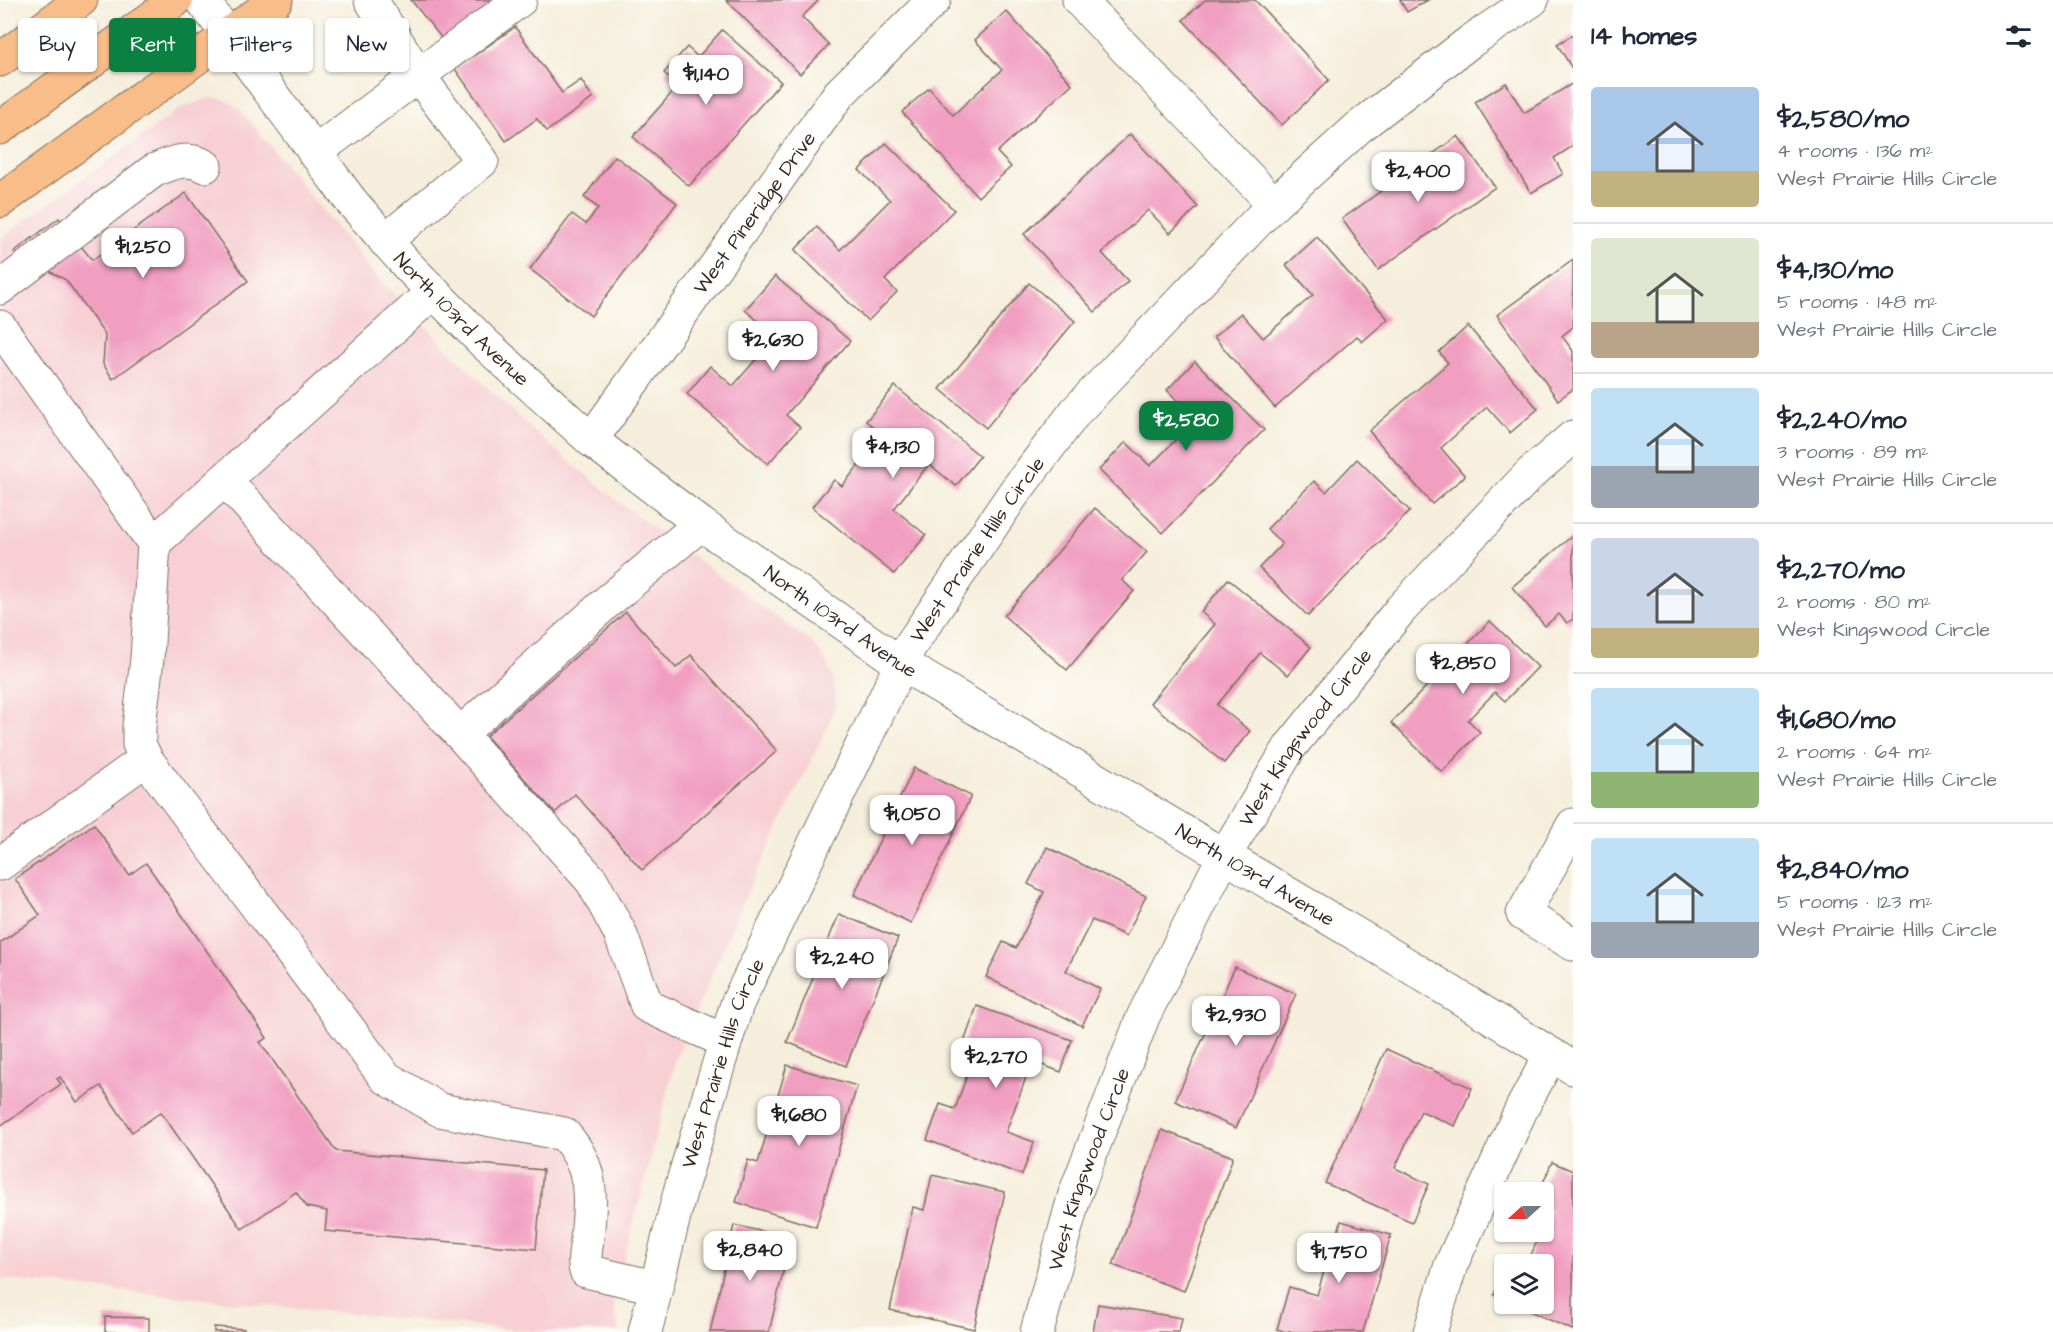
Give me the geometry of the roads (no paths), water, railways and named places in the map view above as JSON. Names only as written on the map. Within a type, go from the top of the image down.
[{"type":"main road","points":[[0,60],[81,0]]},
{"type":"main road","points":[[0,128],[176,0]]},
{"type":"main road","points":[[250,18],[276,0]]},
{"type":"main road","points":[[0,201],[208,48]]},
{"type":"street","name":"North 103rd Avenue","points":[[202,0],[216,18]]},
{"type":"street","points":[[372,0],[418,75],[482,161],[385,241]]},
{"type":"street","points":[[315,153],[519,0]]},
{"type":"street","name":"West Pineridge Drive","points":[[591,440],[839,94],[934,0]]},
{"type":"street","points":[[1079,0],[1274,204]]},
{"type":"street","name":"West Prairie Hills Circle","points":[[645,1332],[681,1188],[737,1004],[900,663],[1014,493],[1076,411],[1274,204],[1359,127],[1471,41],[1532,0]]},
{"type":"street","name":"North 103rd Avenue","points":[[256,72],[315,153],[385,241],[433,292],[484,343],[591,440],[701,524],[900,663],[1223,858],[1401,961],[1562,1061]]},
{"type":"street","points":[[0,288],[153,171],[174,162],[193,159],[205,166]]},
{"type":"street","points":[[154,543],[433,292]]},
{"type":"street","points":[[0,327],[154,543],[147,659],[139,727],[139,744],[146,759],[385,1077],[440,1110],[564,1134],[575,1146],[584,1163],[591,1193],[586,1271],[655,1287]]},
{"type":"street","name":"West Kingswood Circle","points":[[1037,1332],[1075,1194],[1139,1028],[1223,858],[1290,747],[1401,609],[1531,473],[1573,437]]},
{"type":"street","points":[[225,480],[460,734],[592,881],[620,933],[647,1006],[725,1041]]},
{"type":"street","points":[[460,734],[607,602],[701,524]]},
{"type":"street","points":[[0,864],[146,759]]},
{"type":"street","points":[[1573,825],[1522,914],[1573,944]]},
{"type":"street","points":[[1430,1332],[1451,1264],[1521,1110],[1562,1061]]}]
